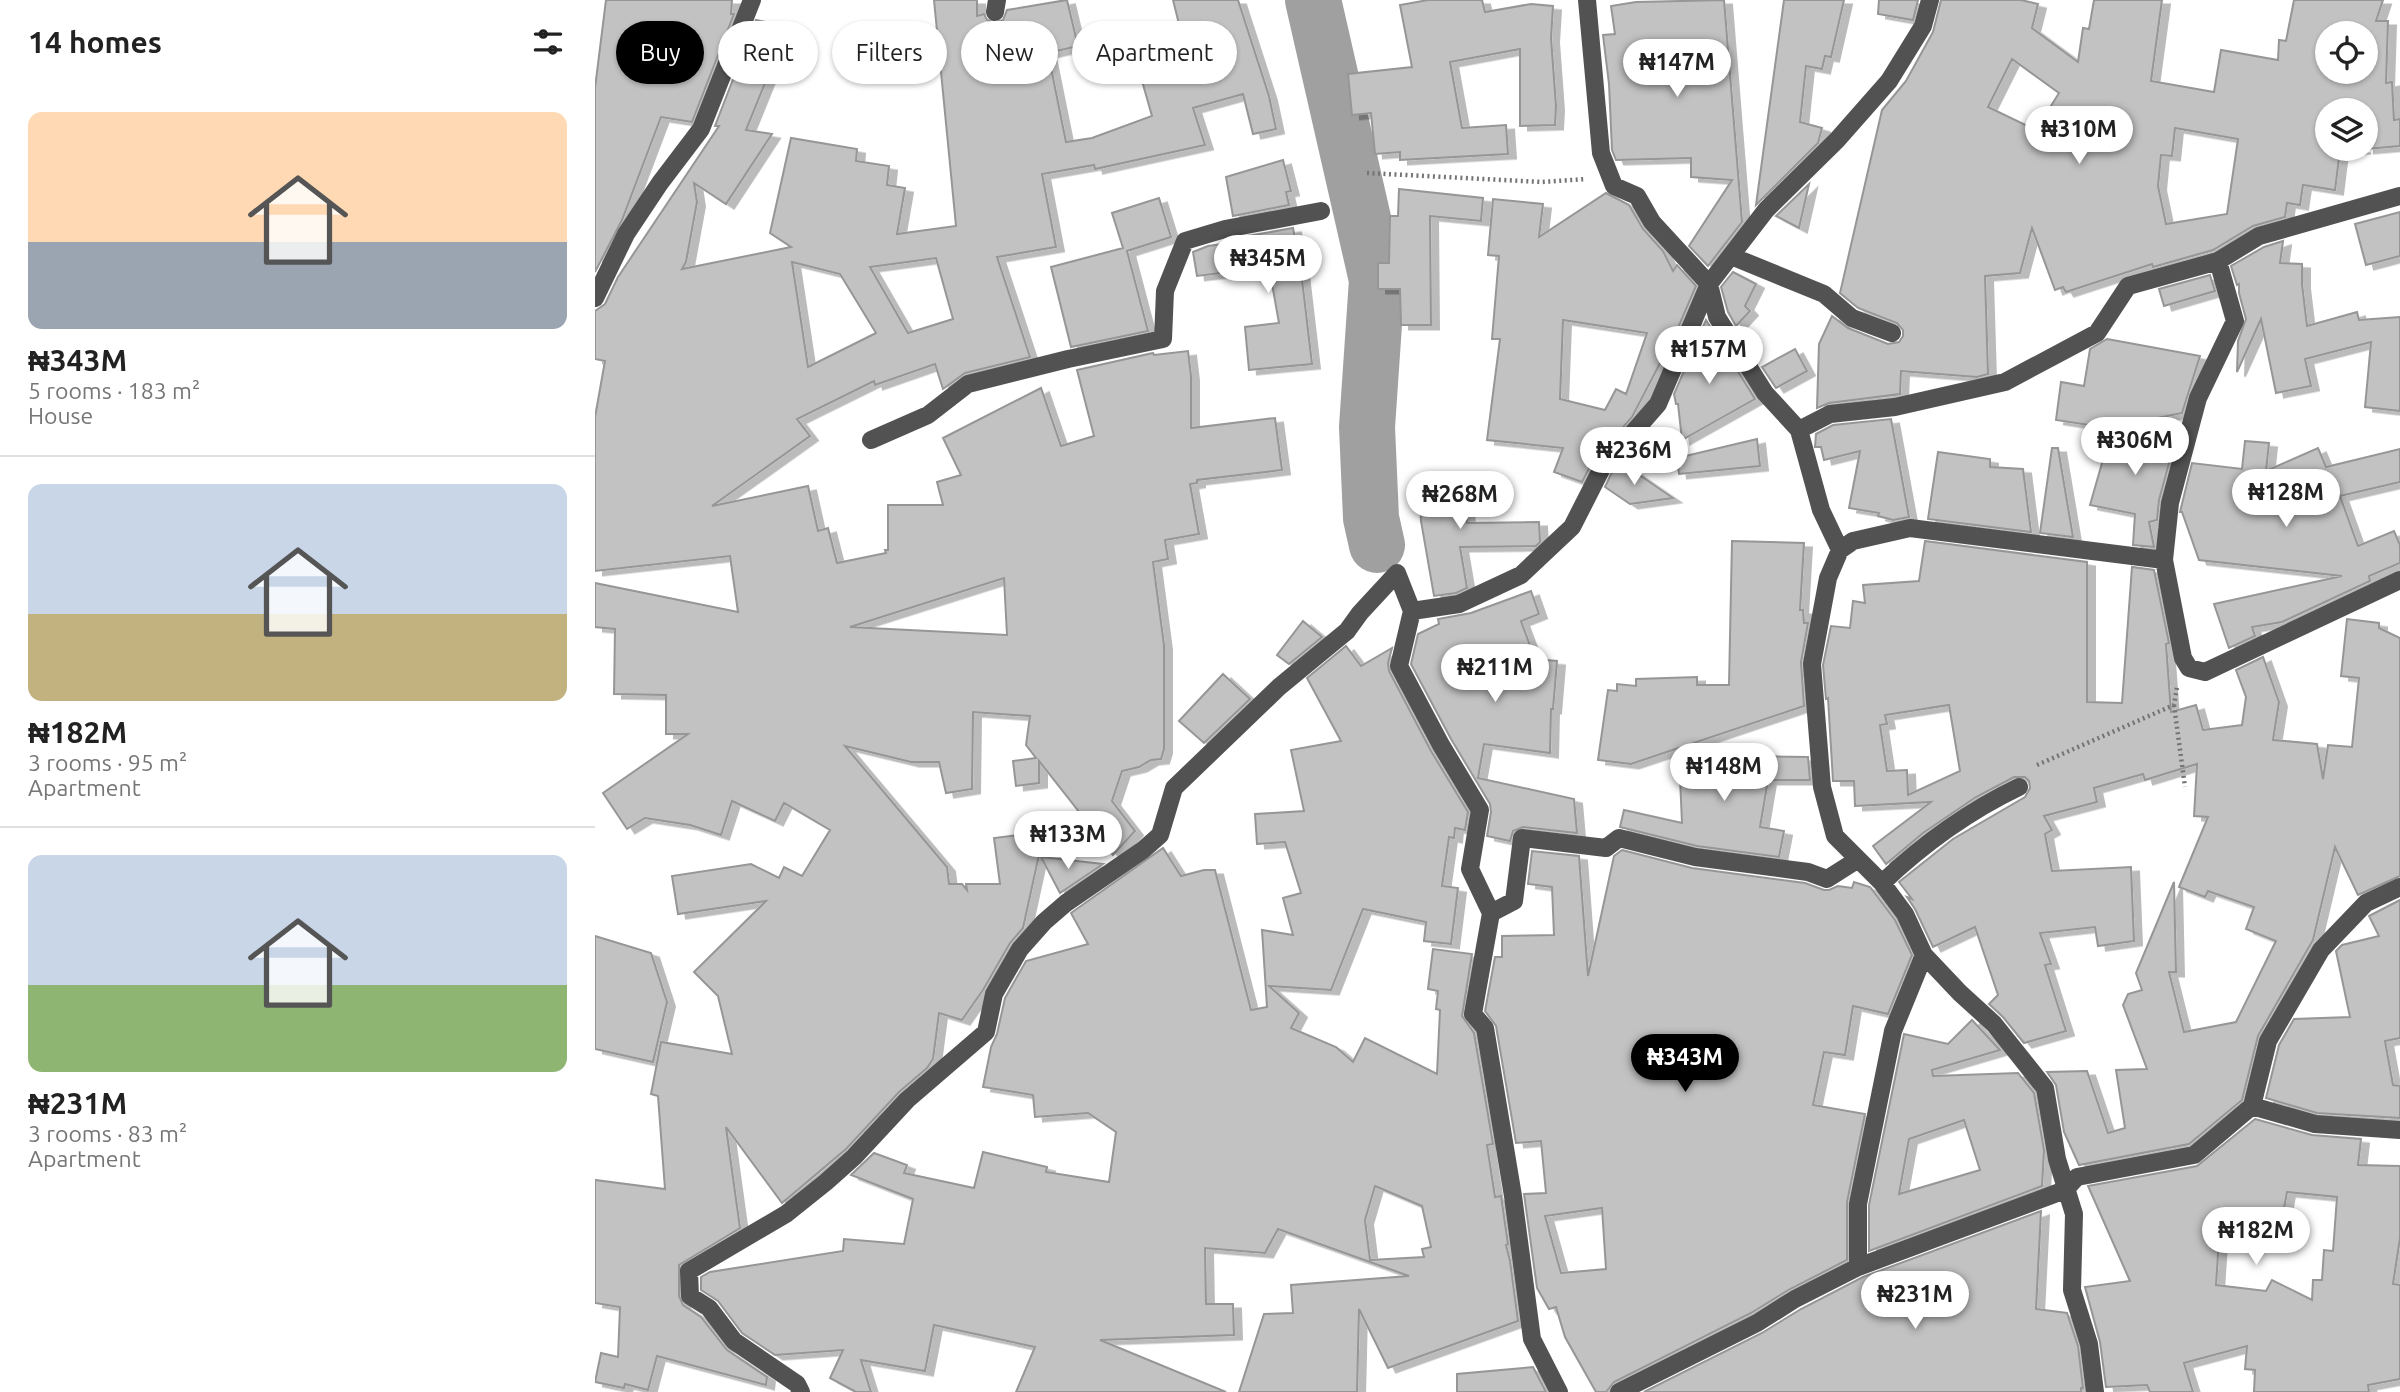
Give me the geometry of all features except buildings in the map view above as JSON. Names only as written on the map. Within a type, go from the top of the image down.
[{"type":"street","points":[[595,298],[626,234],[701,129],[752,0]]},
{"type":"street","points":[[1587,0],[1601,153],[1614,186],[1637,196],[1652,222],[1709,284],[1717,317],[1765,393],[1799,430],[1821,510],[1840,550]]},
{"type":"street","points":[[1412,611],[1459,604],[1521,575],[1572,527],[1601,468],[1658,404],[1709,284],[1766,210],[1837,140],[1889,81],[1923,26],[1930,0]]},
{"type":"street","points":[[1799,430],[1830,414],[1895,407],[2005,382],[2097,334],[2128,286],[2218,261],[2259,236],[2400,196]]},
{"type":"street","points":[[871,440],[928,415],[968,384],[1163,339],[1165,291],[1185,241],[1225,229],[1321,211]]},
{"type":"street","points":[[1731,256],[1823,294],[1852,318],[1892,333]]},
{"type":"street","points":[[2218,261],[2235,321],[2198,398],[2170,503],[2164,560],[2183,658],[2189,668],[2205,673],[2400,580]]},
{"type":"street","points":[[2095,1392],[2089,1344],[2072,1290],[2074,1214],[2057,1159],[2045,1088],[1994,1024],[1924,955],[1905,914],[1882,883],[1835,836],[1822,787],[1812,664],[1828,578],[1840,550],[1853,541],[1910,528],[2164,560]]},
{"type":"street","points":[[801,1392],[797,1384],[734,1340],[709,1308],[690,1296],[689,1271],[796,1206],[854,1157],[907,1100],[986,1032],[994,994],[1020,949],[1044,922],[1160,835],[1174,789],[1279,687],[1347,631],[1397,573],[1412,611],[1399,666],[1480,810],[1470,869],[1491,914],[1473,1014],[1485,1028],[1513,1196],[1532,1339],[1559,1392]]},
{"type":"street","points":[[1882,883],[1907,859],[1989,802],[2019,787]]},
{"type":"street","points":[[1491,914],[1514,901],[1523,838],[1606,848],[1619,838],[1695,857],[1808,872],[1828,879],[1857,860]]},
{"type":"street","points":[[1619,1392],[1757,1323],[1795,1299],[1857,1267],[2065,1190],[2077,1177],[2194,1155],[2252,1105],[2268,1041],[2321,950],[2366,902],[2400,887]]},
{"type":"street","points":[[1857,1267],[1858,1204],[1893,1031],[1924,955]]},
{"type":"street","points":[[2252,1105],[2315,1124],[2400,1130]]},
{"type":"path","points":[[1367,173],[1542,183],[1600,178],[1601,153]]},
{"type":"path","points":[[2183,658],[2173,705],[2185,787]]},
{"type":"path","points":[[2038,765],[2173,705]]},
{"type":"waterway","points":[[1313,0],[1377,280],[1367,427],[1371,518],[1377,545]]}]
